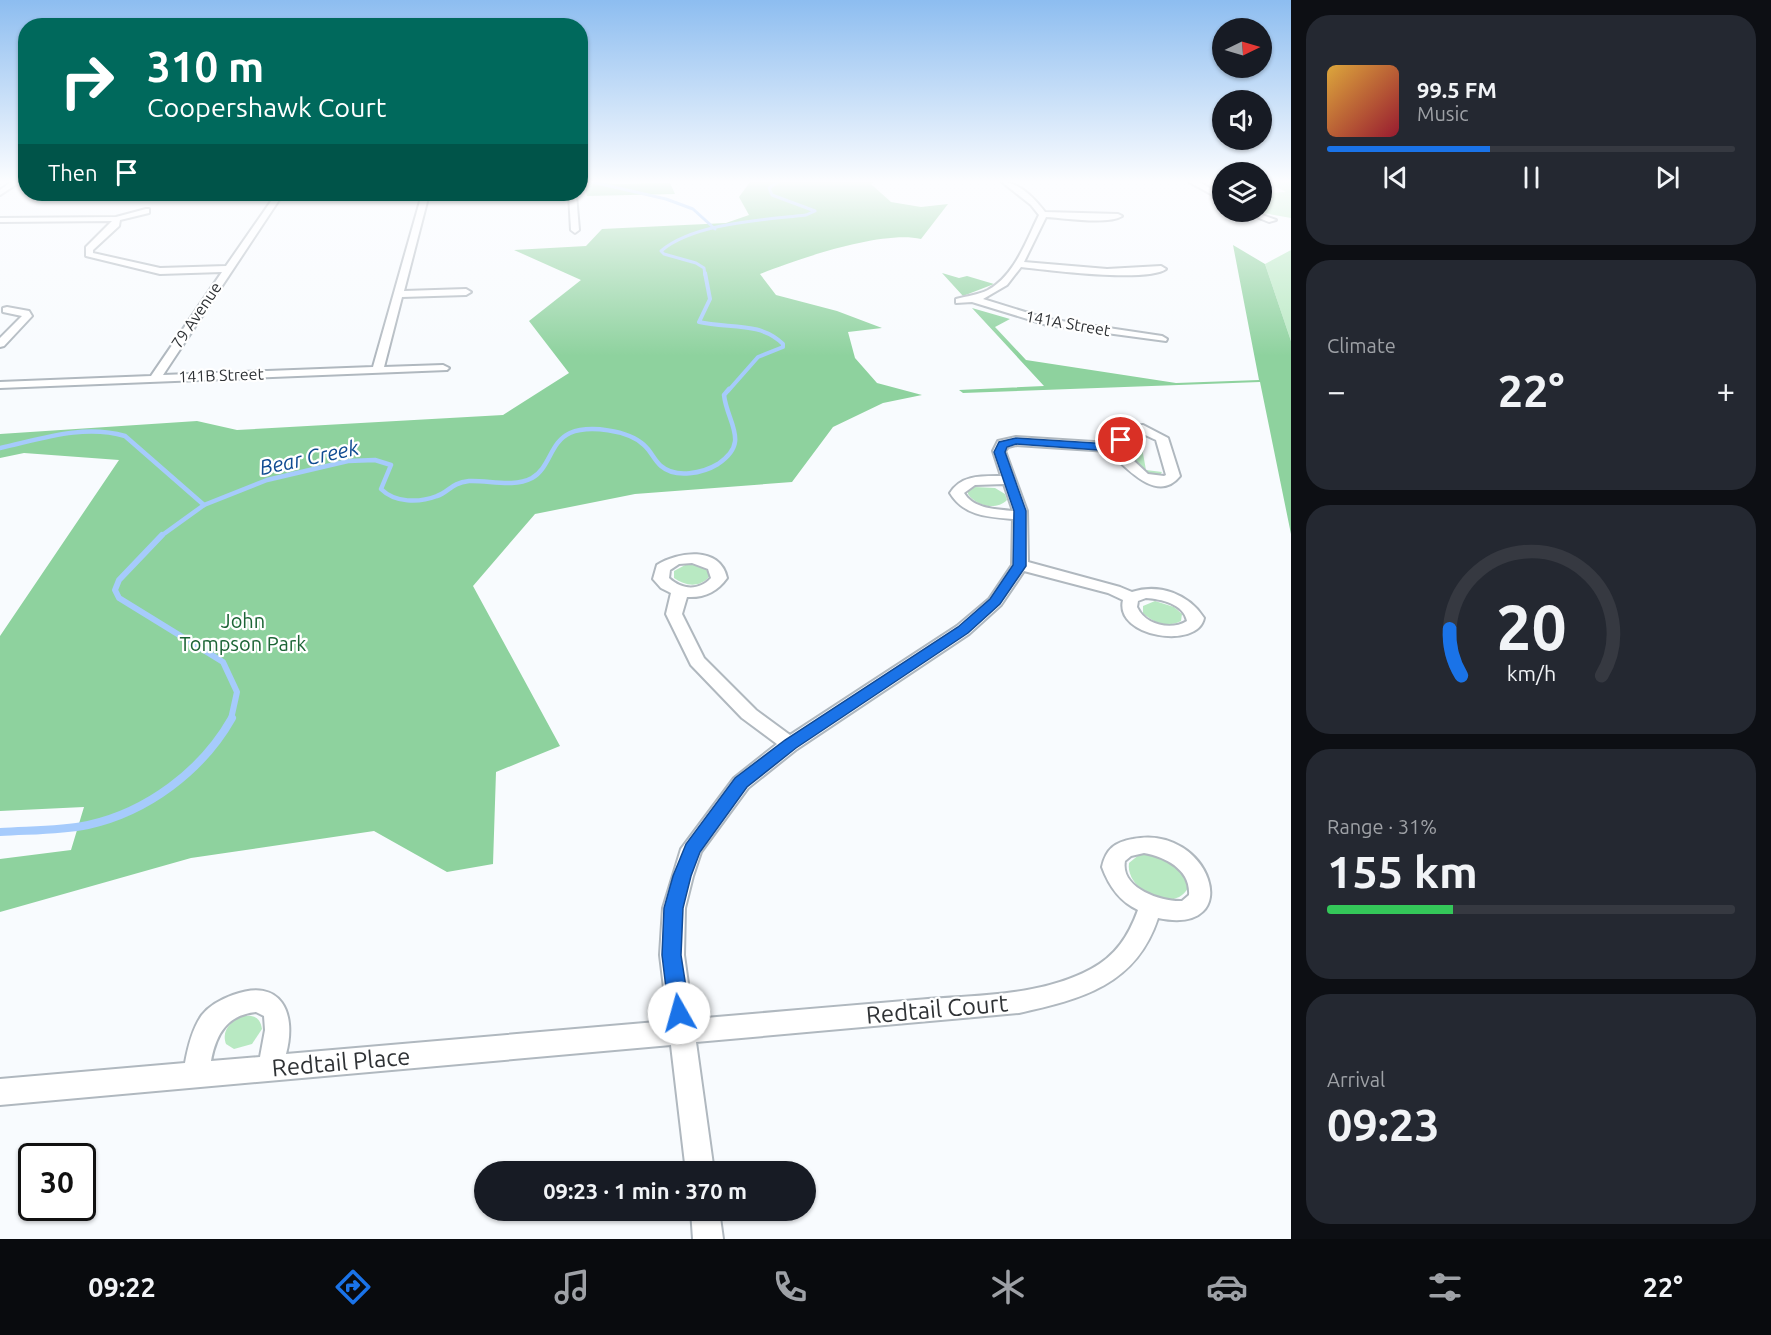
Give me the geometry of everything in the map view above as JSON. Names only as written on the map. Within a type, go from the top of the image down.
[{"type":"street","points":[[99,240],[89,249],[88,254],[160,271],[227,269]]},
{"type":"street","name":"79 Avenue","points":[[155,378],[247,240]]},
{"type":"street","points":[[378,370],[413,240]]},
{"type":"street","points":[[959,301],[976,300],[1005,284],[1030,240]]},
{"type":"street","points":[[1018,264],[1096,271],[1140,272],[1161,269]]},
{"type":"street","points":[[399,294],[466,292]]},
{"type":"street","name":"141A Street","points":[[976,300],[1047,322],[1162,339]]},
{"type":"street","points":[[0,344],[27,316],[25,313],[7,310]]},
{"type":"street","name":"141B Street","points":[[0,385],[443,368]]},
{"type":"street","points":[[699,1161],[672,955],[674,908],[692,849],[741,783],[790,744],[963,630],[995,602],[1020,566],[1020,516],[999,452],[1003,444],[1016,441],[1112,447],[1125,458],[1135,472],[1144,478],[1163,481],[1173,476],[1162,438],[1155,433],[1143,429],[1128,430],[1112,447]]},
{"type":"street","points":[[1009,480],[970,482],[963,485],[957,493],[964,504],[972,508],[1020,516]]},
{"type":"street","points":[[1020,566],[1114,590],[1131,598]]},
{"type":"street","points":[[680,591],[674,614],[697,661],[749,714],[790,744]]},
{"type":"street","name":"Redtail Court","points":[[682,1033],[1019,1002],[1067,992],[1096,980],[1116,968],[1133,948],[1145,927],[1150,907]]},
{"type":"street","points":[[195,1075],[205,1035],[211,1023],[220,1014],[244,1002],[256,1001],[274,1010],[278,1019],[278,1030],[269,1069]]},
{"type":"street","name":"Redtail Place","points":[[0,1092],[682,1033]]},
{"type":"street","points":[[706,1221],[708,1239]]},
{"type":"green space","name":"John Tompson Park","points":[[592,240],[879,240],[817,254],[760,274],[776,295],[837,311],[882,328],[848,332],[855,358],[877,383],[922,395],[883,403],[833,427],[792,482],[635,494],[535,514],[473,586],[560,746],[496,772],[493,864],[447,872],[374,831],[191,858],[0,912],[0,859],[71,850],[84,807],[0,811],[0,636],[119,460],[24,453],[0,458],[0,434],[197,421],[237,430],[503,415],[569,373],[529,321],[581,280],[514,250],[586,246]]},
{"type":"green space","points":[[1233,245],[1265,264],[1291,341],[1291,534],[1260,382],[963,393],[959,390],[1044,386],[972,308],[1010,319],[995,327],[1026,360],[1176,383],[1259,380]]},
{"type":"green space","points":[[1291,250],[1291,341],[1265,264]]},
{"type":"green space","points":[[942,273],[959,278],[967,276],[994,284],[963,296]]},
{"type":"green space","points":[[1141,432],[1154,438],[1140,437],[1146,470],[1162,472],[1160,475],[1148,474],[1144,471],[1126,449],[1134,434]]},
{"type":"green space","points":[[975,487],[995,488],[1005,494],[1007,500],[992,506],[976,502],[968,494],[968,491]]},
{"type":"green space","points":[[687,564],[699,565],[708,570],[709,577],[701,583],[692,585],[674,578],[674,571]]},
{"type":"green space","points":[[1155,601],[1174,607],[1182,614],[1181,621],[1166,624],[1147,617],[1143,613],[1143,606]]},
{"type":"green space","points":[[1140,854],[1164,858],[1171,862],[1183,873],[1188,888],[1181,896],[1172,899],[1151,896],[1142,890],[1134,882],[1129,863]]},
{"type":"green space","points":[[243,1016],[256,1018],[262,1029],[252,1044],[234,1049],[226,1044],[226,1030],[231,1023]]},
{"type":"waterway","name":"Bear Creek","points":[[680,240],[661,251],[664,254],[696,263],[704,268],[705,275]]},
{"type":"waterway","name":"Bear Creek","points":[[705,273],[710,299],[699,322],[754,329],[774,337],[783,344],[783,347],[758,357],[728,391]]},
{"type":"waterway","name":"Bear Creek","points":[[204,505],[267,480],[348,461],[375,460],[391,465],[381,489],[393,497],[415,501],[441,494],[458,484],[469,481],[517,483],[538,474],[563,437],[587,429],[608,430],[637,440],[667,470],[682,473],[697,472],[718,464],[728,456],[733,448],[734,432],[724,395],[729,389]]},
{"type":"waterway","points":[[0,448],[78,432],[125,436],[204,505]]},
{"type":"waterway","name":"Bear Creek","points":[[161,536],[204,505]]},
{"type":"waterway","name":"Bear Creek","points":[[161,536],[119,580],[115,590],[119,598],[223,662],[237,692],[231,719]]},
{"type":"waterway","name":"Bear Creek","points":[[0,832],[77,827],[110,819],[131,810],[152,799],[189,772],[220,737],[232,718]]},
{"type":"route","points":[[679,1013],[672,955],[674,908],[682,876],[692,849],[741,783],[790,744],[963,630],[995,602],[1020,566],[1020,511],[999,452],[1003,444],[1016,441],[1112,447],[1121,440]]}]
